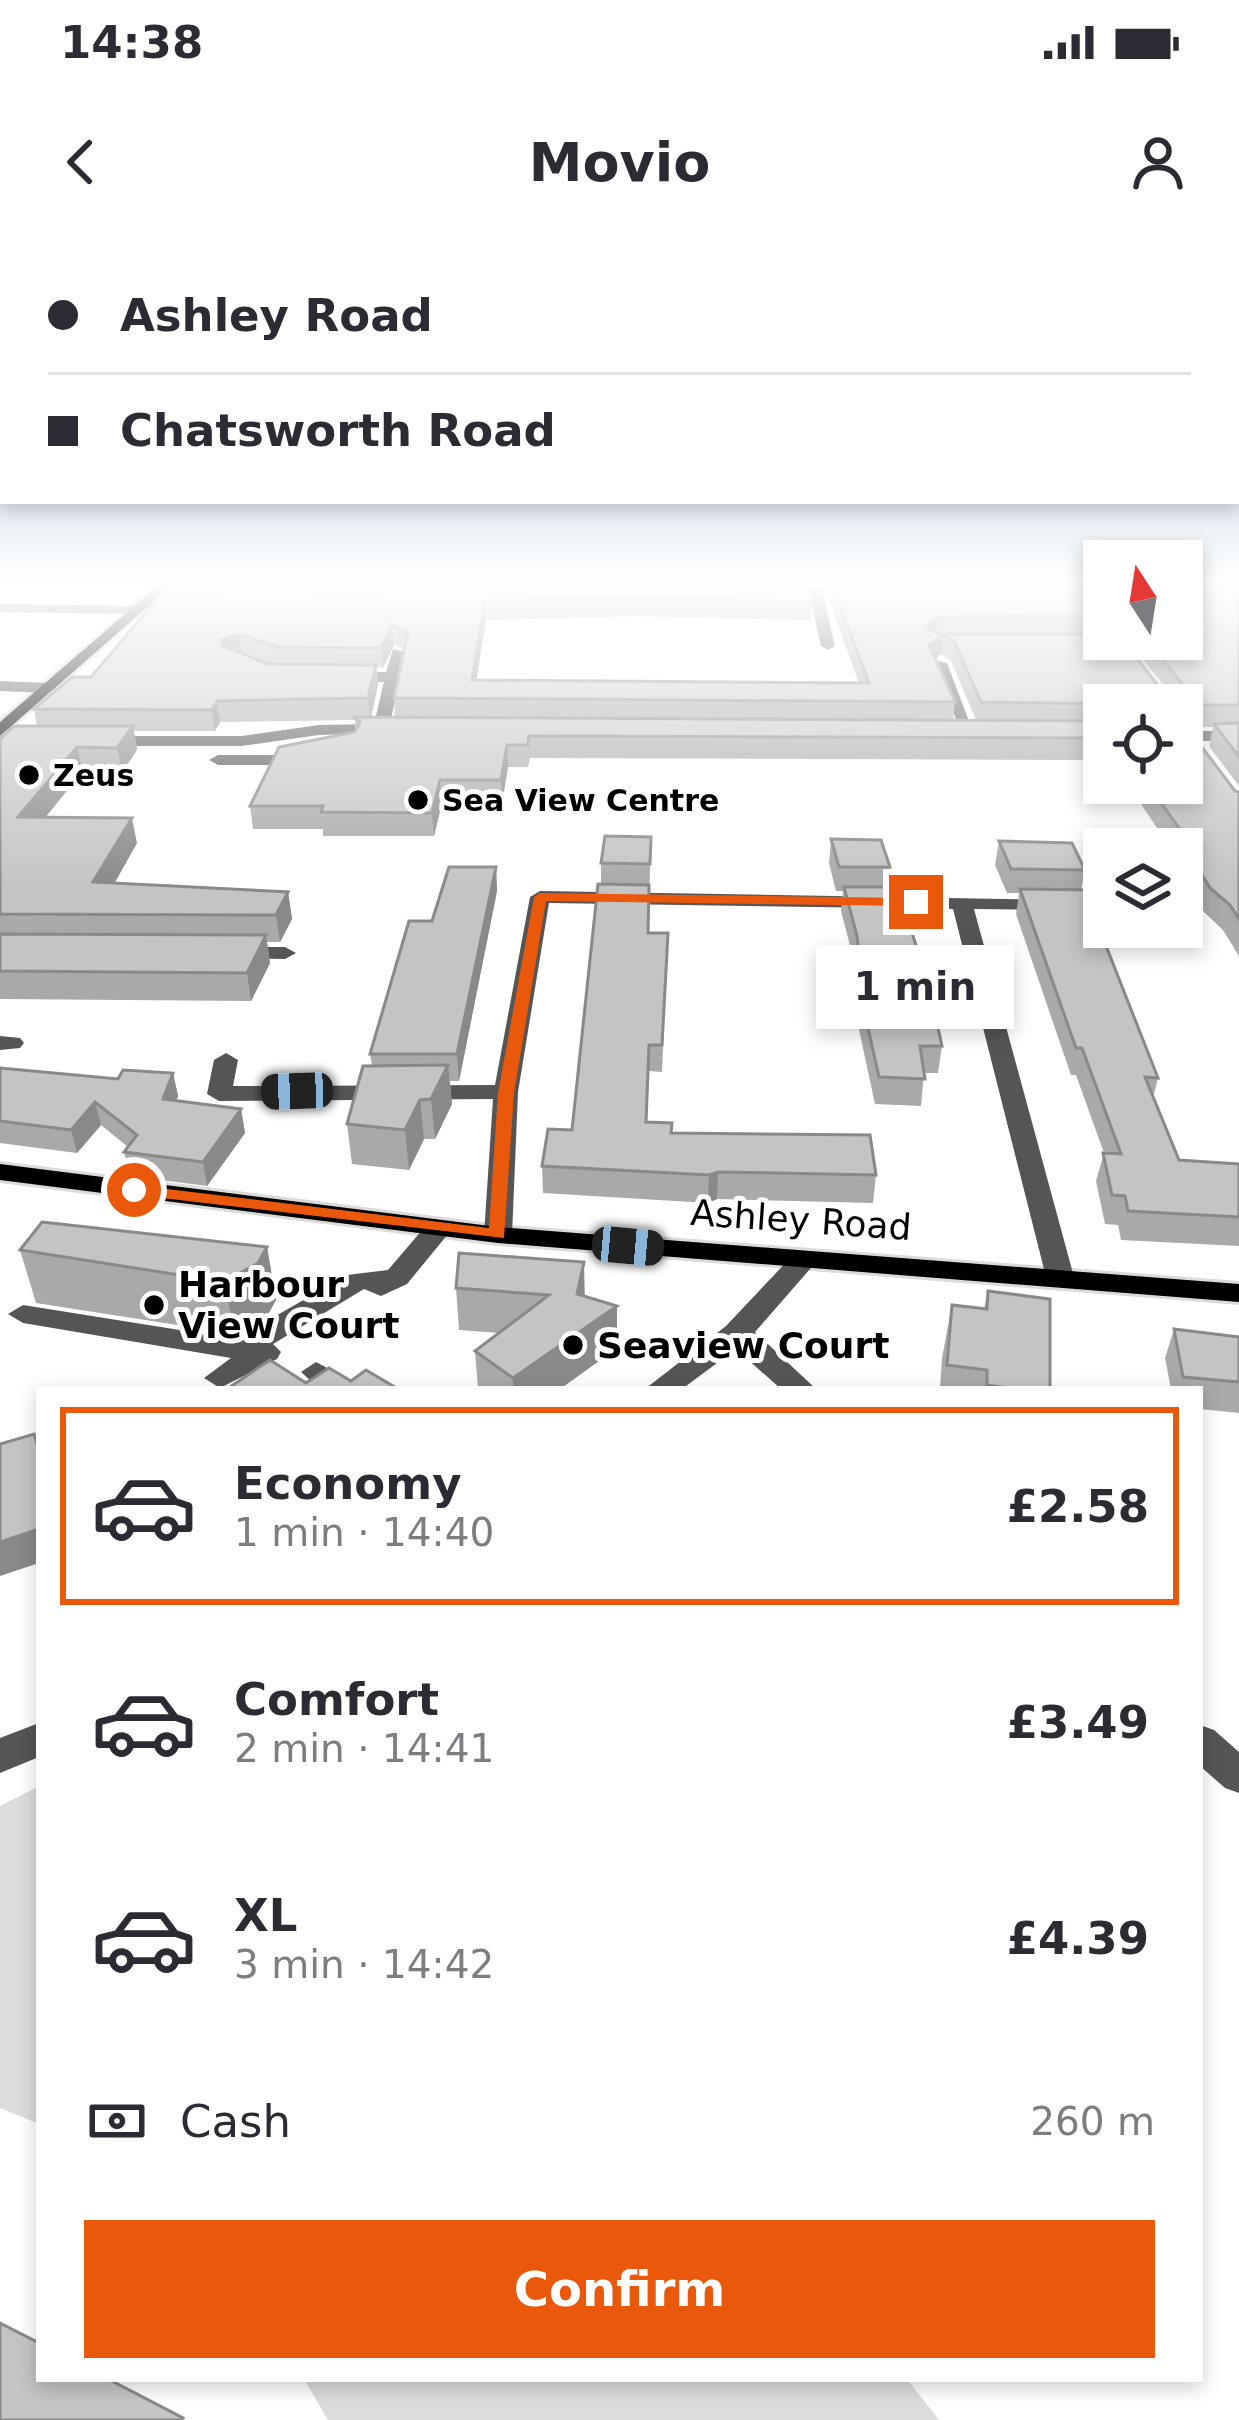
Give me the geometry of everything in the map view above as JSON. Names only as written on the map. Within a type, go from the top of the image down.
[{"type":"main road","points":[[0,731],[7,718],[53,684]]},
{"type":"main road","name":"Ashley Road","points":[[0,1172],[498,1234],[1239,1293]]},
{"type":"street","points":[[381,729],[390,684]]},
{"type":"street","points":[[948,684],[969,733]]},
{"type":"street","points":[[0,686],[48,688]]},
{"type":"street","points":[[76,742],[241,741],[319,730],[422,730]]},
{"type":"street","points":[[946,732],[992,733]]},
{"type":"street","points":[[1203,734],[1239,736]]},
{"type":"street","points":[[218,760],[279,760],[346,745],[401,745]]},
{"type":"street","points":[[498,1234],[506,1093],[540,897],[1075,904]]},
{"type":"street","points":[[962,903],[1060,1277]]},
{"type":"street","points":[[214,953],[285,953]]},
{"type":"street","points":[[226,1060],[219,1094],[506,1093]]},
{"type":"street","points":[[220,1378],[398,1278],[439,1228]]},
{"type":"street","points":[[666,1386],[737,1333],[803,1261]]},
{"type":"street","points":[[23,1314],[239,1350],[357,1281],[398,1278]]},
{"type":"street","points":[[737,1333],[797,1386]]},
{"type":"street","points":[[0,1756],[36,1740]]},
{"type":"street","points":[[1203,1745],[1239,1777]]},
{"type":"shaded area","points":[[36,1788],[36,2123],[0,2108],[0,1806]]},
{"type":"shaded area","points":[[306,2382],[909,2382],[939,2420],[328,2420]]},
{"type":"building","points":[[64,684],[371,684],[368,698],[217,701],[212,710],[34,709]]},
{"type":"building","points":[[397,684],[947,684],[955,702],[394,698]]},
{"type":"building","points":[[973,684],[1157,684],[1083,684],[1083,704],[981,702]]},
{"type":"building","points":[[1182,684],[1239,684],[1239,705],[1203,705],[1203,684]]},
{"type":"building","points":[[354,717],[1083,721],[1083,738],[529,736],[528,745],[507,745],[501,780],[440,780],[432,813],[250,806],[279,747],[355,732],[360,722]]},
{"type":"building","points":[[1239,723],[1239,757],[1214,724]]},
{"type":"building","points":[[14,726],[133,726],[117,748],[77,747],[18,817],[132,818],[93,882],[288,892],[276,915],[0,914],[0,739]]},
{"type":"building","points":[[1203,749],[1239,792],[1239,919],[1203,876],[1203,828],[1179,828],[1162,804],[1203,804]]},
{"type":"building","points":[[605,836],[651,837],[650,864],[601,863]]},
{"type":"building","points":[[831,839],[881,840],[890,867],[839,867]]},
{"type":"building","points":[[999,841],[1072,843],[1083,866],[1083,870],[1011,869]]},
{"type":"building","points":[[449,867],[496,867],[457,1054],[370,1054],[409,921],[432,921]]},
{"type":"building","points":[[598,884],[649,885],[648,933],[668,933],[662,1045],[649,1045],[646,1122],[672,1123],[671,1133],[870,1135],[876,1175],[709,1175],[542,1166],[548,1129],[572,1130]]},
{"type":"building","points":[[844,887],[897,887],[927,979],[942,1046],[920,1046],[925,1079],[879,1077],[852,957],[859,957],[857,936]]},
{"type":"building","points":[[1020,889],[1083,890],[1083,948],[1107,948],[1158,1078],[1145,1077],[1179,1160],[1239,1164],[1239,1217],[1128,1211],[1125,1196],[1112,1195],[1103,1153],[1121,1154],[1082,1048],[1076,1048]]},
{"type":"building","points":[[0,934],[266,935],[247,973],[0,971]]},
{"type":"building","points":[[448,1065],[431,1099],[420,1100],[405,1130],[347,1124],[363,1066]]},
{"type":"building","points":[[0,1068],[118,1079],[123,1070],[173,1073],[163,1099],[241,1109],[203,1162],[124,1152],[137,1135],[95,1102],[71,1130],[0,1121]]},
{"type":"building","points":[[42,1222],[267,1247],[258,1263],[224,1282],[20,1250]]},
{"type":"building","points":[[459,1253],[584,1262],[577,1294],[617,1306],[513,1378],[475,1351],[549,1295],[456,1288]]},
{"type":"building","points":[[988,1291],[1050,1299],[1050,1386],[987,1385],[987,1370],[947,1365],[952,1305],[987,1309]]},
{"type":"building","points":[[1174,1329],[1239,1337],[1239,1382],[1183,1377]]},
{"type":"building","points":[[270,1360],[306,1383],[329,1368],[351,1381],[366,1370],[393,1386],[231,1386]]},
{"type":"building","points":[[34,1434],[36,1440],[36,1530],[0,1542],[0,1444]]},
{"type":"building","points":[[0,2323],[36,2341],[36,2382],[114,2382],[183,2418],[182,2420],[0,2420]]},
{"type":"place","name":"Zeus","points":[[29,775]]},
{"type":"place","name":"Sea View Centre","points":[[418,800]]},
{"type":"place","name":"Harbour View Court","points":[[154,1305]]},
{"type":"place","name":"Seaview Court","points":[[573,1345]]},
{"type":"route","points":[[134,1190],[498,1234],[506,1093],[540,897],[916,902]]}]
